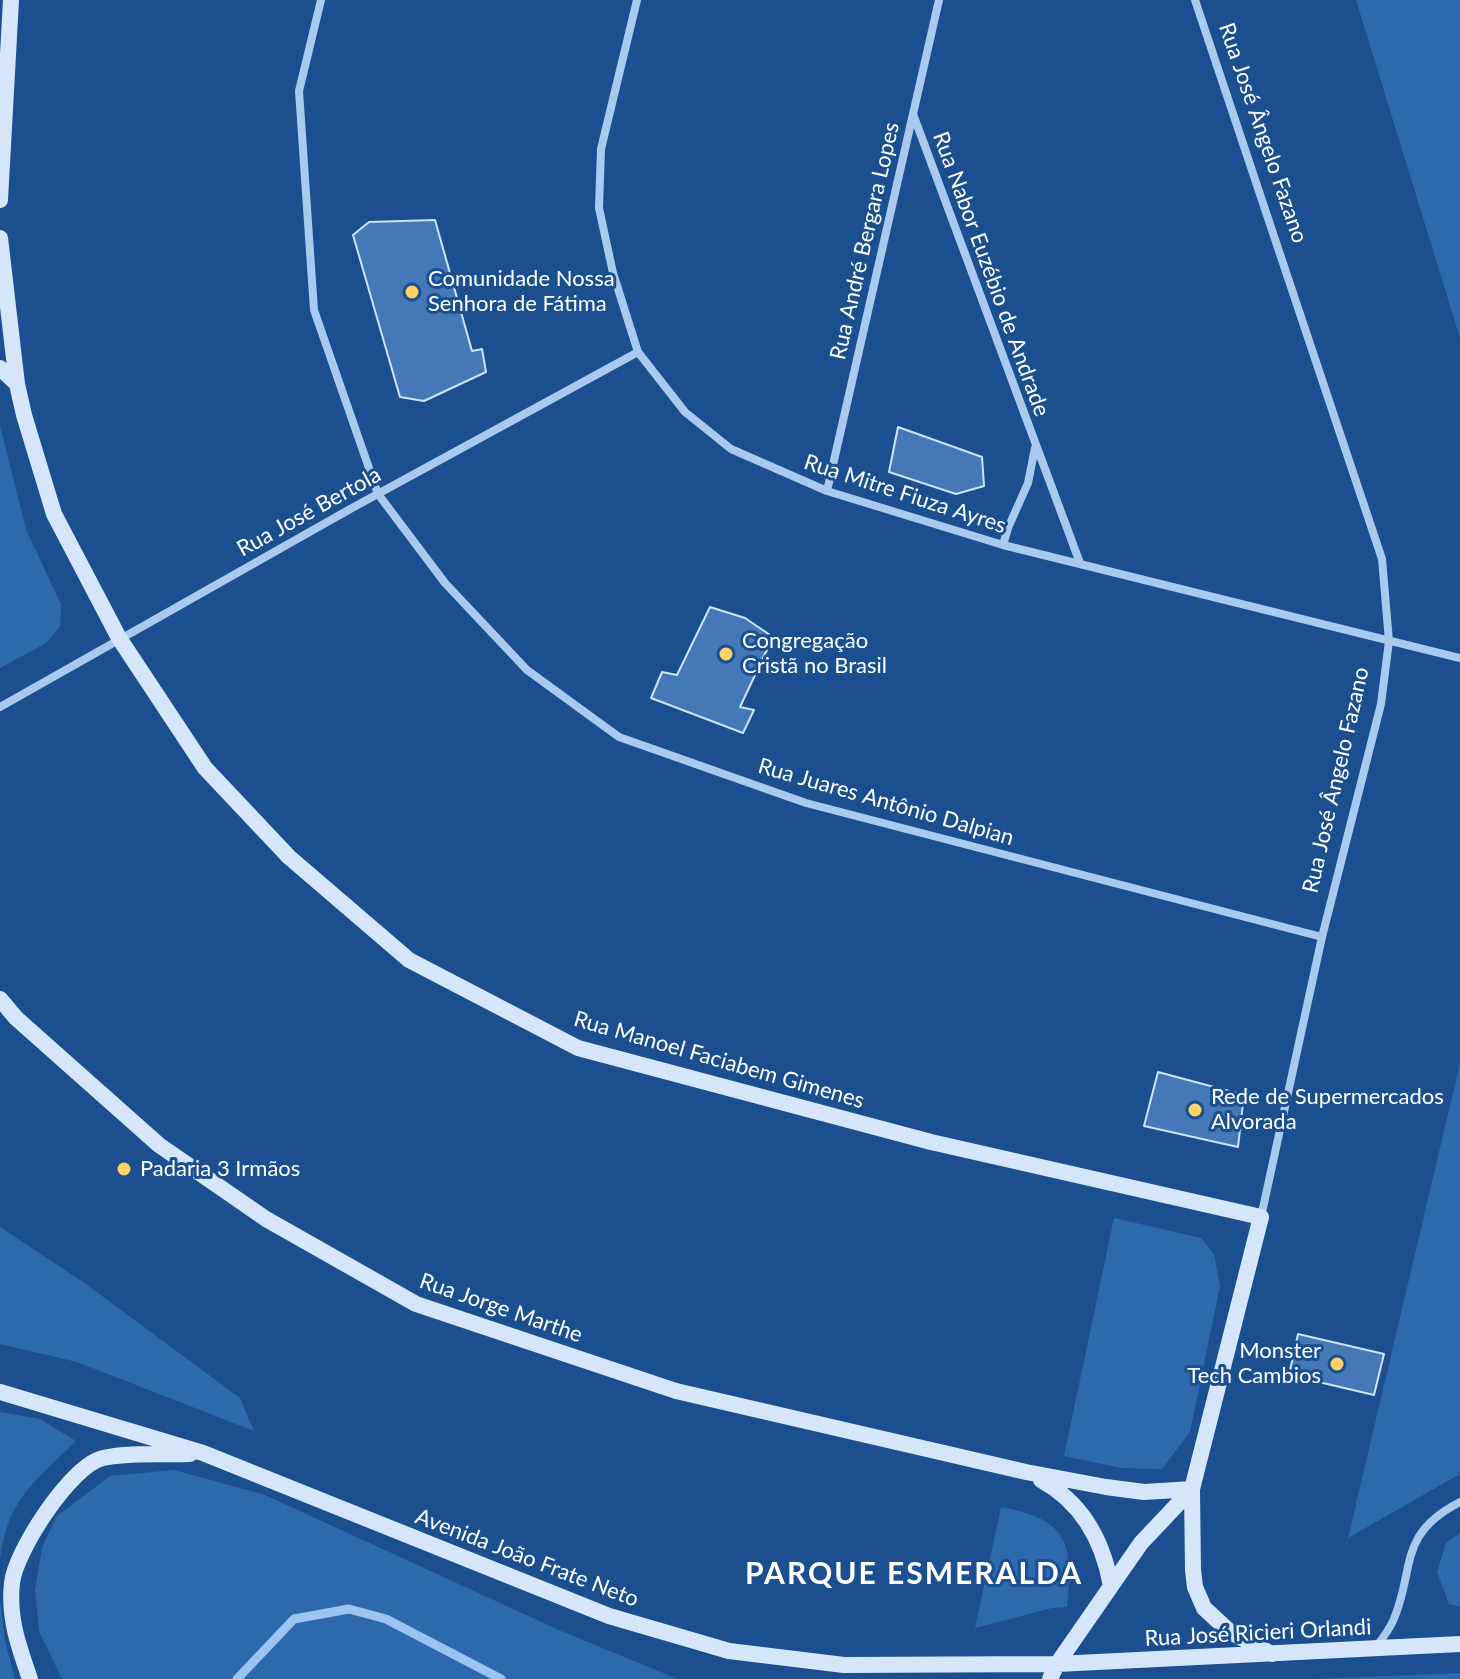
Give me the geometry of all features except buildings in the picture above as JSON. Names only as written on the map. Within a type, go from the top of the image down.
[{"type":"street","name":"Rua Juares Antônio Dalpian","points":[[321,0],[299,91],[314,310],[378,494],[445,583],[527,670],[619,737],[806,803],[1322,937]]},
{"type":"street","name":"Rua Mitre Fiuza Ayres","points":[[637,0],[601,149],[599,208],[613,273],[638,352],[685,412],[731,449],[827,491],[1003,545],[1460,658]]},
{"type":"street","name":"Rua André Bergara Lopes","points":[[827,491],[939,0]]},
{"type":"street","name":"Rua José Ângelo Fazano","points":[[1195,0],[1382,559],[1389,641],[1381,704],[1322,937],[1261,1217],[1192,1489],[1193,1570],[1199,1598],[1204,1608],[1230,1632],[1272,1654]]},
{"type":"street","points":[[0,45],[10,5]]},
{"type":"street","points":[[0,200],[10,5]]},
{"type":"street","name":"Rua Nabor Euzébio de Andrade","points":[[913,114],[1080,563]]},
{"type":"street","name":"Rua Manoel Faciabem Gimenes","points":[[0,238],[17,384],[24,415],[54,514],[119,638],[205,768],[289,857],[409,960],[578,1048],[931,1142],[1261,1217]]},
{"type":"street","name":"Rua José Bertola","points":[[0,707],[119,638],[638,352]]},
{"type":"street","points":[[0,368],[17,384]]},
{"type":"street","name":"Rua Nabor Euzébio de Andrade","points":[[1003,545],[1028,483],[1035,448]]},
{"type":"street","name":"Rua Jorge Marthe","points":[[0,999],[16,1018],[159,1145],[266,1219],[416,1304],[676,1391],[1026,1472],[1144,1492],[1192,1489]]},
{"type":"street","name":"Avenida João Frate Neto","points":[[0,1392],[203,1453],[609,1616],[729,1651],[844,1665],[1053,1672]]},
{"type":"street","points":[[30,1679],[13,1632],[11,1581],[33,1531],[60,1490],[101,1458],[203,1453]]},
{"type":"street","name":"Rua Jorge Marthe","points":[[1026,1472],[1069,1498],[1089,1521],[1106,1559],[1111,1586]]},
{"type":"street","name":"Rua José Ângelo Fazano","points":[[1053,1672],[1141,1543],[1192,1489]]},
{"type":"street","points":[[1373,1650],[1394,1620],[1407,1560],[1418,1536],[1445,1509],[1460,1502]]},
{"type":"street","name":"Rua José Ricieri Orlandi","points":[[1053,1672],[1272,1654],[1460,1644]]},
{"type":"shaded area","points":[[1356,0],[1460,0],[1460,338]]},
{"type":"shaded area","points":[[0,425],[27,532],[61,604],[60,626],[46,643],[0,668]]},
{"type":"shaded area","points":[[1460,1063],[1460,1474],[1348,1538]]},
{"type":"shaded area","points":[[1114,1218],[1201,1238],[1214,1254],[1220,1286],[1190,1432],[1162,1469],[1121,1468],[1064,1456]]},
{"type":"shaded area","points":[[0,1227],[83,1282],[240,1398],[254,1431],[77,1362],[0,1344]]},
{"type":"shaded area","points":[[0,1412],[40,1419],[76,1441],[26,1492],[9,1521],[0,1559]]},
{"type":"shaded area","points":[[174,1470],[265,1495],[561,1631],[678,1679],[62,1679],[39,1631],[35,1590],[42,1548],[57,1516],[110,1476]]},
{"type":"shaded area","points":[[1001,1507],[1041,1519],[1062,1538],[1069,1566],[1067,1607],[975,1628]]},
{"type":"shaded area","points":[[1460,1533],[1460,1607],[1449,1604],[1437,1572],[1446,1543]]},
{"type":"shaded area","points":[[0,1599],[5,1641],[15,1679],[0,1679]]},
{"type":"shaded area","points":[[1460,1673],[1460,1679],[1311,1679]]},
{"type":"waterway","points":[[237,1679],[294,1619],[349,1609],[386,1619],[501,1679]]},
{"type":"place","name":"Comunidade Nossa Senhora de Fátima","points":[[412,292]]},
{"type":"place","name":"Congregação Cristã no Brasil","points":[[726,654]]},
{"type":"place","name":"Rede de Supermercados Alvorada","points":[[1195,1110]]},
{"type":"place","name":"Padaria 3 Irmãos","points":[[124,1169]]},
{"type":"place","name":"Monster Tech Cambios","points":[[1337,1364]]},
{"type":"district","name":"PARQUE ESMERALDA","points":[[914,1574]]}]
